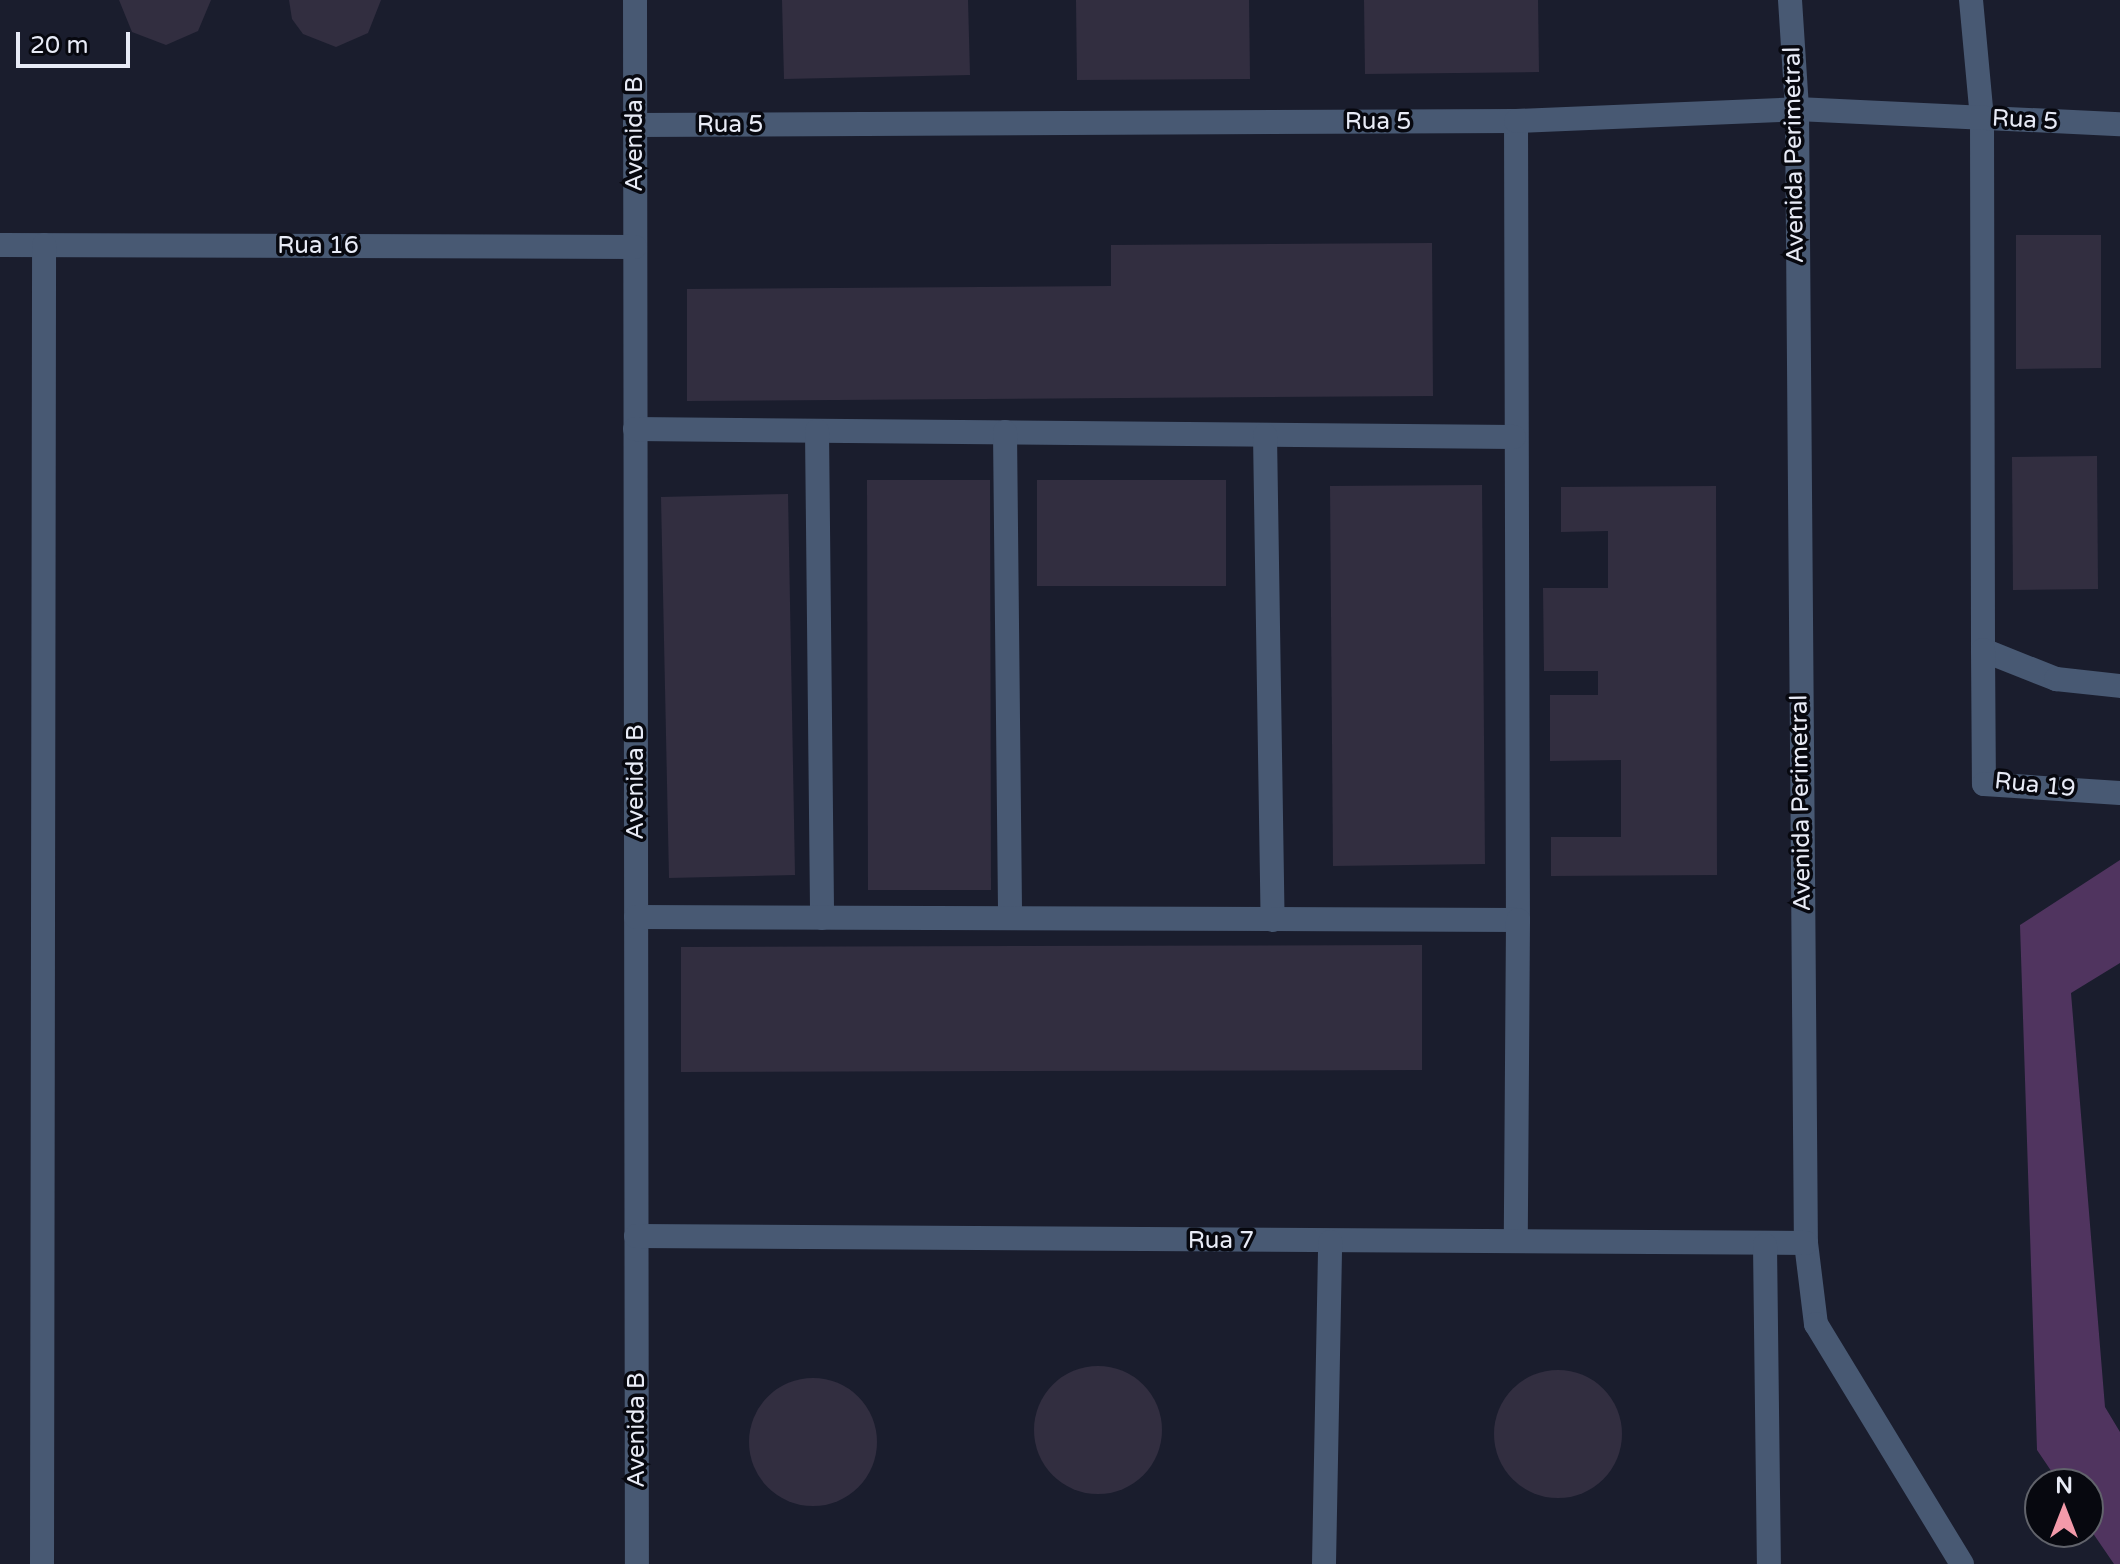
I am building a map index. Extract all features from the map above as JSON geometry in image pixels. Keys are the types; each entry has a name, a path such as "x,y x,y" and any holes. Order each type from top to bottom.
{"lane":[{"name":"Avenida B","path":"635,0 637,1564"},
{"name":"Avenida Perimetral","path":"1790,0 1797,109 1806,1243 1816,1324 1962,1564"},
{"path":"1971,0 1982,118 1983,650 2056,679 2120,686"},
{"name":"Rua 5","path":"635,125 1516,121 1797,109 2120,124"},
{"path":"1516,121 1516,1239"},
{"name":"Rua 16","path":"0,245 635,247"},
{"path":"42,1564 44,245"},
{"path":"635,429 1514,437"},
{"path":"817,431 822,918"},
{"path":"1005,432 1010,918"},
{"path":"1265,435 1273,920"},
{"name":"Rua 19","path":"1983,650 1984,784 2120,793"},
{"path":"636,917 1518,920"},
{"name":"Rua 7","path":"636,1236 1806,1243"},
{"path":"1324,1564 1330,1242"},
{"path":"1765,1245 1769,1564"}],"shaded area":[{"path":"2120,860 2120,963 2071,993 2105,1407 2120,1432 2120,1564 2114,1564 2103,1548 2104,1468 2049,1468 2037,1450 2020,925"}],"building":[{"path":"119,0 211,0 198,31 166,45 132,32"},
{"path":"289,0 381,0 368,33 336,47 303,34 292,19"},
{"path":"782,0 968,0 970,75 784,79"},
{"path":"1076,0 1249,0 1250,79 1077,80"},
{"path":"1364,0 1538,0 1539,72 1365,74"},
{"path":"2016,235 2101,235 2101,368 2016,369"},
{"path":"1432,243 1433,396 687,401 687,289 1111,286 1111,245"},
{"path":"2097,456 2098,589 2013,590 2012,457"},
{"path":"867,480 990,480 991,890 868,890"},
{"path":"1037,480 1226,480 1226,586 1037,586"},
{"path":"1482,485 1485,864 1333,866 1330,486"},
{"path":"1716,486 1717,875 1551,876 1551,837 1621,837 1621,760 1550,761 1550,695 1598,695 1598,671 1544,671 1543,588 1608,588 1608,531 1561,532 1561,487"},
{"path":"788,494 795,875 669,878 661,497"},
{"path":"1422,945 1422,1070 681,1072 681,947"},
{"path":"1098,1366 1122,1371 1143,1385 1157,1406 1162,1430 1157,1454 1143,1475 1122,1489 1098,1494 1074,1489 1053,1475 1039,1454 1034,1430 1039,1406 1053,1385 1074,1371"},
{"path":"1558,1370 1582,1375 1603,1389 1617,1410 1622,1434 1617,1458 1603,1479 1582,1493 1558,1498 1534,1493 1513,1479 1499,1458 1494,1434 1499,1410 1513,1389 1534,1375"},
{"path":"813,1378 837,1383 858,1397 872,1418 877,1442 872,1466 858,1487 837,1501 813,1506 789,1501 768,1487 754,1466 749,1442 754,1418 768,1397 789,1383"}]}
